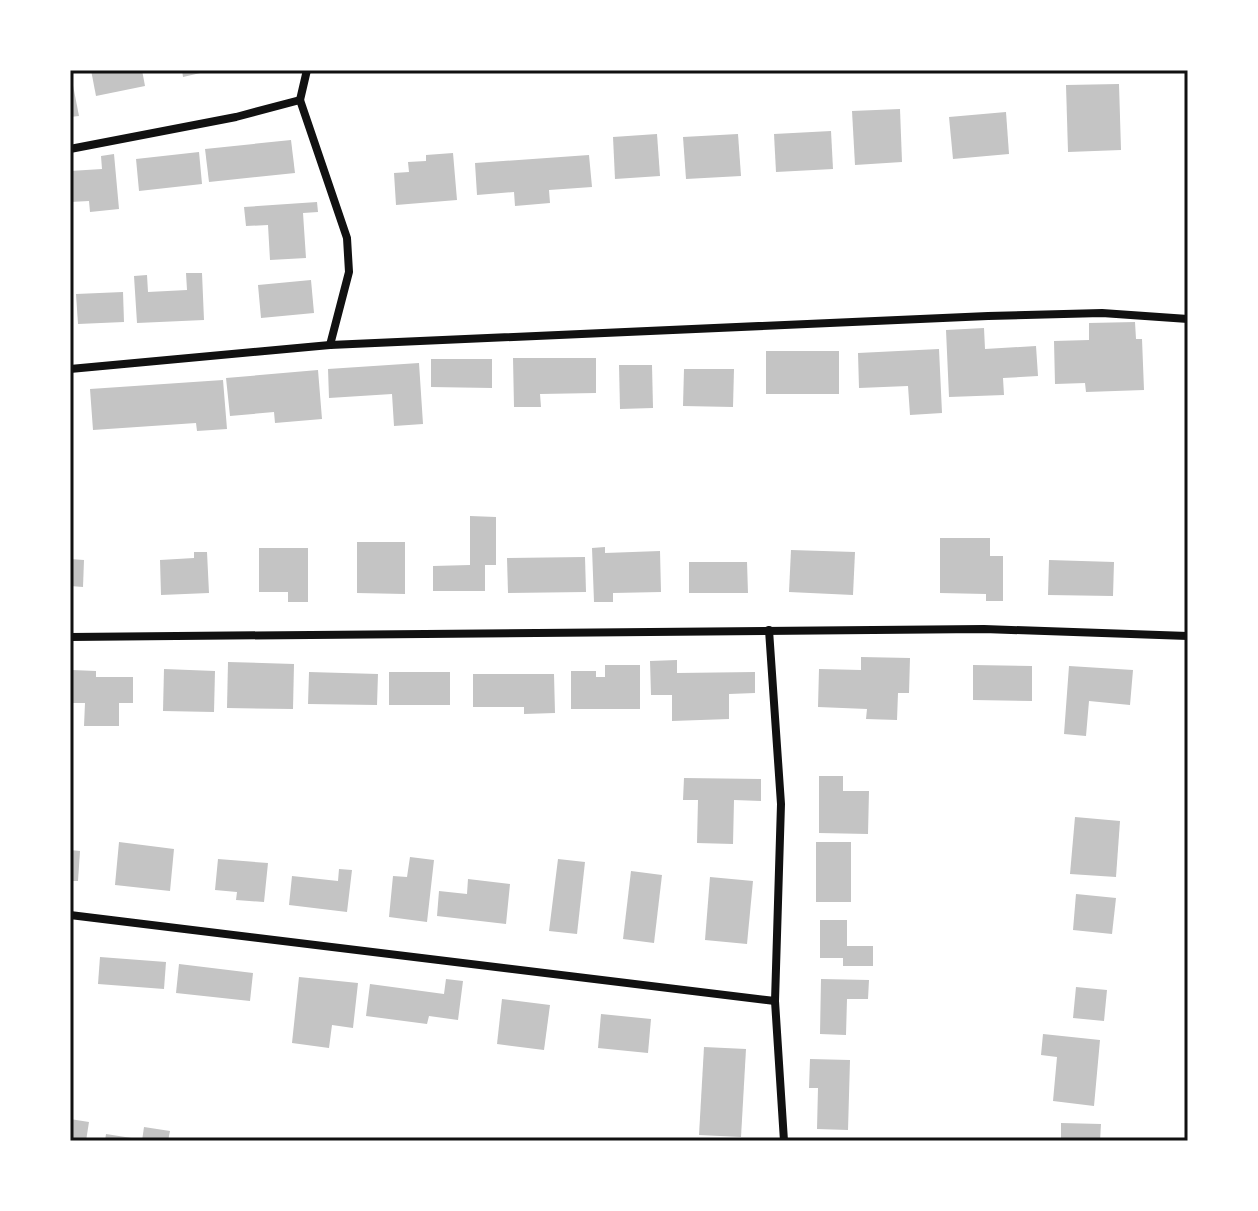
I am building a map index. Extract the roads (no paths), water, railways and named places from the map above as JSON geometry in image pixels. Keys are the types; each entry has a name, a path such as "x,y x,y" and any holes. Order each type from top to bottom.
{"street":[{"path":"307,70 300,100 347,238 349,272 330,345"},
{"path":"70,149 236,117 300,100"},
{"path":"70,369 330,345 988,316 1102,313 1188,319"},
{"path":"70,637 1012,629 1188,636"},
{"path":"769,630 781,804 775,1001 784,1141"},
{"path":"70,915 775,1001"}]}
